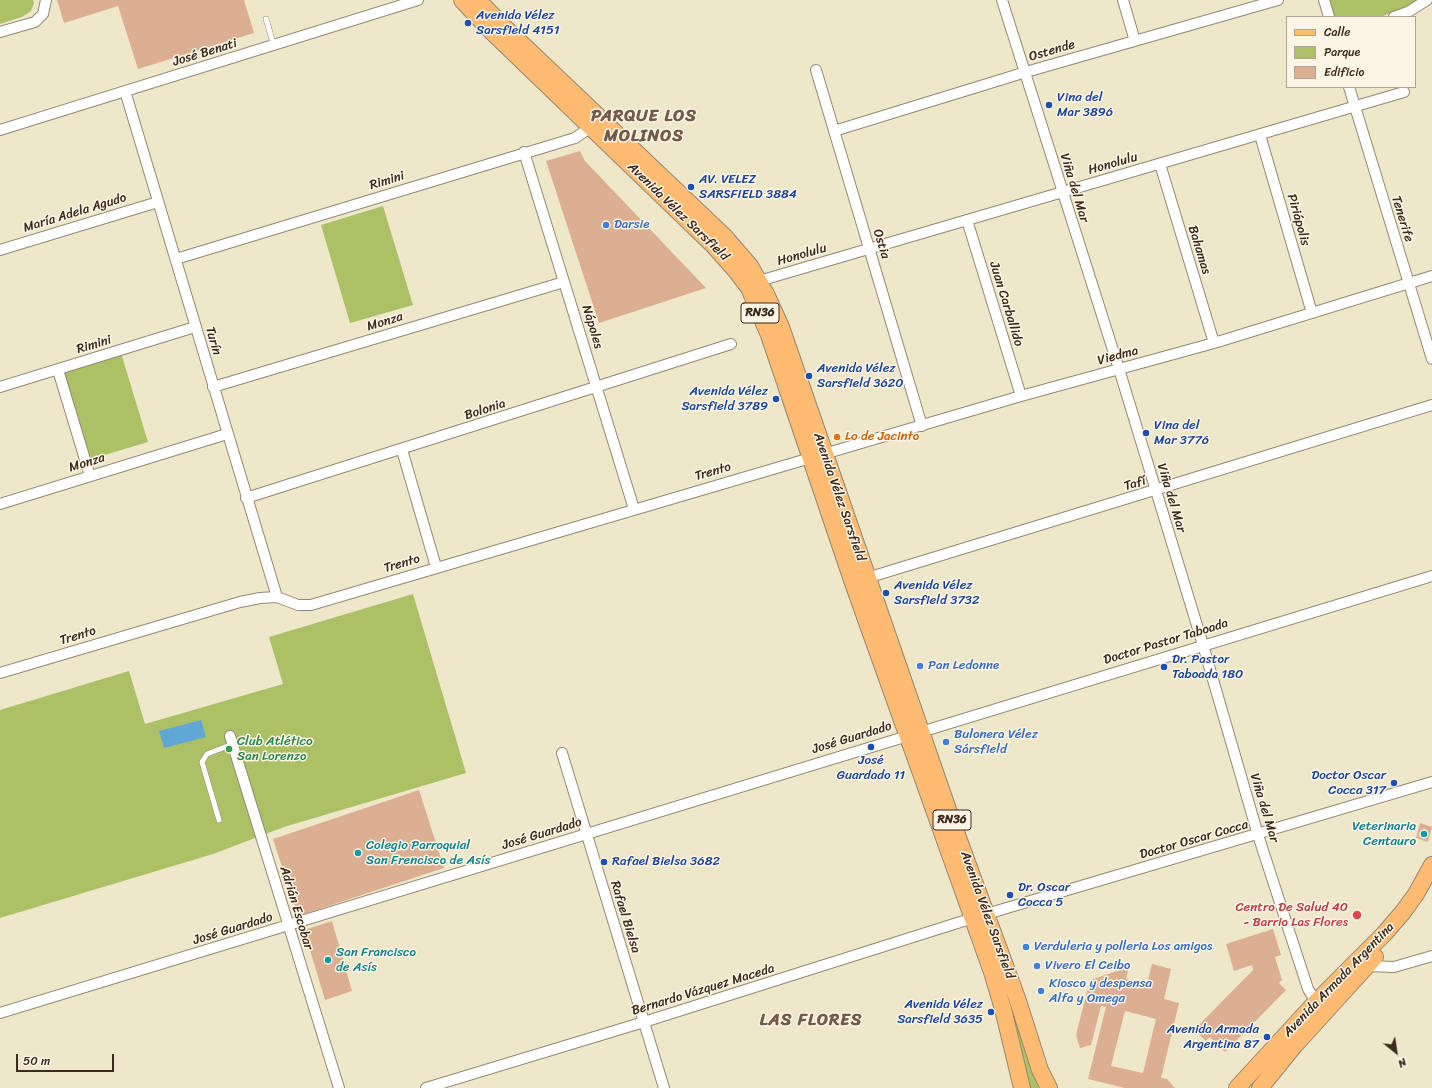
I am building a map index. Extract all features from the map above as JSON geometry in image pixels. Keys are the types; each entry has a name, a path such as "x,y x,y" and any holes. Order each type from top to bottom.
{"main road":[{"name":"Avenida Vélez Sarsfield","path":"462,0 478,18 728,241 750,266 759,281 780,327 817,456 980,916 1017,998 1040,1070 1049,1088"},
{"name":"Avenida Vélez Sarsfield","path":"478,0 713,245 749,288 867,578 914,732"},
{"name":"Avenida Armada Argentina","path":"1260,1088 1403,912 1416,894 1432,865"},
{"name":"Avenida Armada Argentina","path":"1237,1088 1316,1002 1363,963 1411,918 1432,889"},
{"name":"Avenida Vélez Sarsfield","path":"980,916 1003,1009 1020,1087"}],"street":[{"path":"0,32 35,22 43,14 46,0"},
{"name":"José Benati","path":"0,130 418,0"},
{"name":"Viña del Mar","path":"1002,0 1119,369 1203,645 1258,835 1308,988 1316,1002"},
{"path":"1123,0 1135,41"},
{"name":"Ostende","path":"834,132 1026,72 1135,41 1249,4 1278,0"},
{"path":"1324,0 1329,16"},
{"path":"1396,16 1419,6 1427,0"},
{"name":"Ostia","path":"816,70 868,249 922,426"},
{"name":"Tenerife","path":"1349,88 1432,359"},
{"name":"Turín","path":"125,91 277,598"},
{"name":"Honolulu","path":"759,281 1404,92"},
{"name":"Rimini","path":"176,259 524,152 575,138 596,124"},
{"name":"Piriápolis","path":"1260,135 1312,313"},
{"name":"Nápoles","path":"524,152 634,509"},
{"name":"Bahamas","path":"1160,164 1214,343"},
{"name":"María Adela Agudo","path":"0,250 158,202"},
{"name":"Juan Carballido","path":"967,220 1021,396"},
{"name":"Viedma","path":"817,456 1021,396 1214,343 1432,276"},
{"name":"Monza","path":"213,387 564,282"},
{"name":"Rimini","path":"0,387 196,326"},
{"name":"Bolonia","path":"246,498 402,450 731,344"},
{"path":"58,370 90,476"},
{"name":"Tafí","path":"867,578 1432,406"},
{"name":"Monza","path":"0,504 227,434"},
{"path":"402,450 436,567"},
{"name":"Trento","path":"0,673 240,602 260,598 277,598 298,605 311,605 817,456"},
{"name":"Doctor Pastor Taboada","path":"914,732 1432,576"},
{"name":"José Guardado","path":"0,1013 288,926 914,732"},
{"name":"Adrián Escobar","path":"232,740 339,1088"},
{"name":"Rafael Bielsa","path":"562,753 664,1088"},
{"name":"Doctor Oscar Cocca","path":"980,916 1258,835 1432,782"},
{"name":"Bernardo Vázquez Maceda","path":"426,1088 644,1022 980,916"},
{"path":"1363,963 1394,967 1432,956"}],"lane":[{"path":"266,19 274,46"},
{"path":"219,820 202,762 208,754 232,740"}],"green space":[{"path":"0,0 33,0 34,3 31,11 22,17 0,24"},
{"path":"1327,0 1418,0 1406,8 1383,16 1332,16"},
{"path":"383,206 413,305 350,323 321,225"},
{"path":"121,353 148,442 88,460 62,371"},
{"name":"Club Atlético San Lorenzo","path":"413,594 466,773 284,827 213,854 0,918 0,710 129,671 145,724 283,684 269,637"},
{"path":"1016,1019 1032,1072 1039,1088 1030,1088 1014,1020"}],"water":[{"path":"201,720 206,737 164,748 159,731"}],"building":[{"path":"57,0 244,0 254,33 138,69 118,6 64,23"},
{"name":"Darsie","path":"580,151 585,161 706,288 599,323 546,161"},
{"name":"Colegio Parroquial San Frencisco de Asís","path":"419,790 444,868 298,916 273,839"},
{"name":"Veterinaria Centauro","path":"1420,823 1432,827 1428,842 1416,838"},
{"name":"San Francisco de Asís","path":"332,921 352,991 325,1000 304,930"},
{"path":"1273,929 1281,955 1275,957 1282,980 1279,983 1286,990 1225,1052 1210,1037 1206,1041 1194,1030 1253,970 1252,965 1234,971 1226,944"},
{"path":"1152,964 1171,969 1164,999 1179,1003 1161,1078 1167,1079 1175,1088 1125,1088 1088,1079 1106,1007 1101,1006 1091,1045 1080,1048 1076,1035 1090,980 1129,967 1126,979 1147,984","holes":["1125,1011 1156,1019 1143,1073 1111,1066"]}],"place":[{"name":"Avenida Vélez Sarsfield 4151","path":"468,23"},
{"name":"Vina del Mar 3896","path":"1049,105"},
{"name":"AV. VELEZ SARSFIELD 3884","path":"691,187"},
{"name":"Darsie","path":"606,225"},
{"name":"Avenida Vélez Sarsfield 3620","path":"809,376"},
{"name":"Avenida Vélez Sarsfield 3789","path":"776,399"},
{"name":"Vina del Mar 3776","path":"1146,433"},
{"name":"Lo de Jacinto","path":"837,437"},
{"name":"Avenida Vélez Sarsfield 3732","path":"886,593"},
{"name":"Pan Ledonne","path":"920,666"},
{"name":"Dr. Pastor Taboada 180","path":"1164,667"},
{"name":"Bulonera Vélez Sársfield","path":"946,742"},
{"name":"José Guardado 11","path":"871,747"},
{"name":"Club Atlético San Lorenzo","path":"229,749"},
{"name":"Doctor Oscar Cocca 317","path":"1394,783"},
{"name":"Veterinaria Centauro","path":"1424,834"},
{"name":"Colegio Parroquial San Frencisco de Asís","path":"358,853"},
{"name":"Rafael Bielsa 3682","path":"604,862"},
{"name":"Dr. Oscar Cocca 5","path":"1010,895"},
{"name":"Centro De Salud 40 - Barrio Las Flores","path":"1357,915"},
{"name":"Verduleria y polleria Los amigos","path":"1026,947"},
{"name":"San Francisco de Asís","path":"328,960"},
{"name":"Vivero El Ceibo","path":"1037,966"},
{"name":"Kiosco y despensa Alfa y Omega","path":"1041,991"},
{"name":"Avenida Vélez Sarsfield 3635","path":"991,1012"},
{"name":"Avenida Armada Argentina 87","path":"1267,1037"}],"district":[{"name":"PARQUE LOS MOLINOS","path":"644,127"},
{"name":"LAS FLORES","path":"811,1021"}]}
